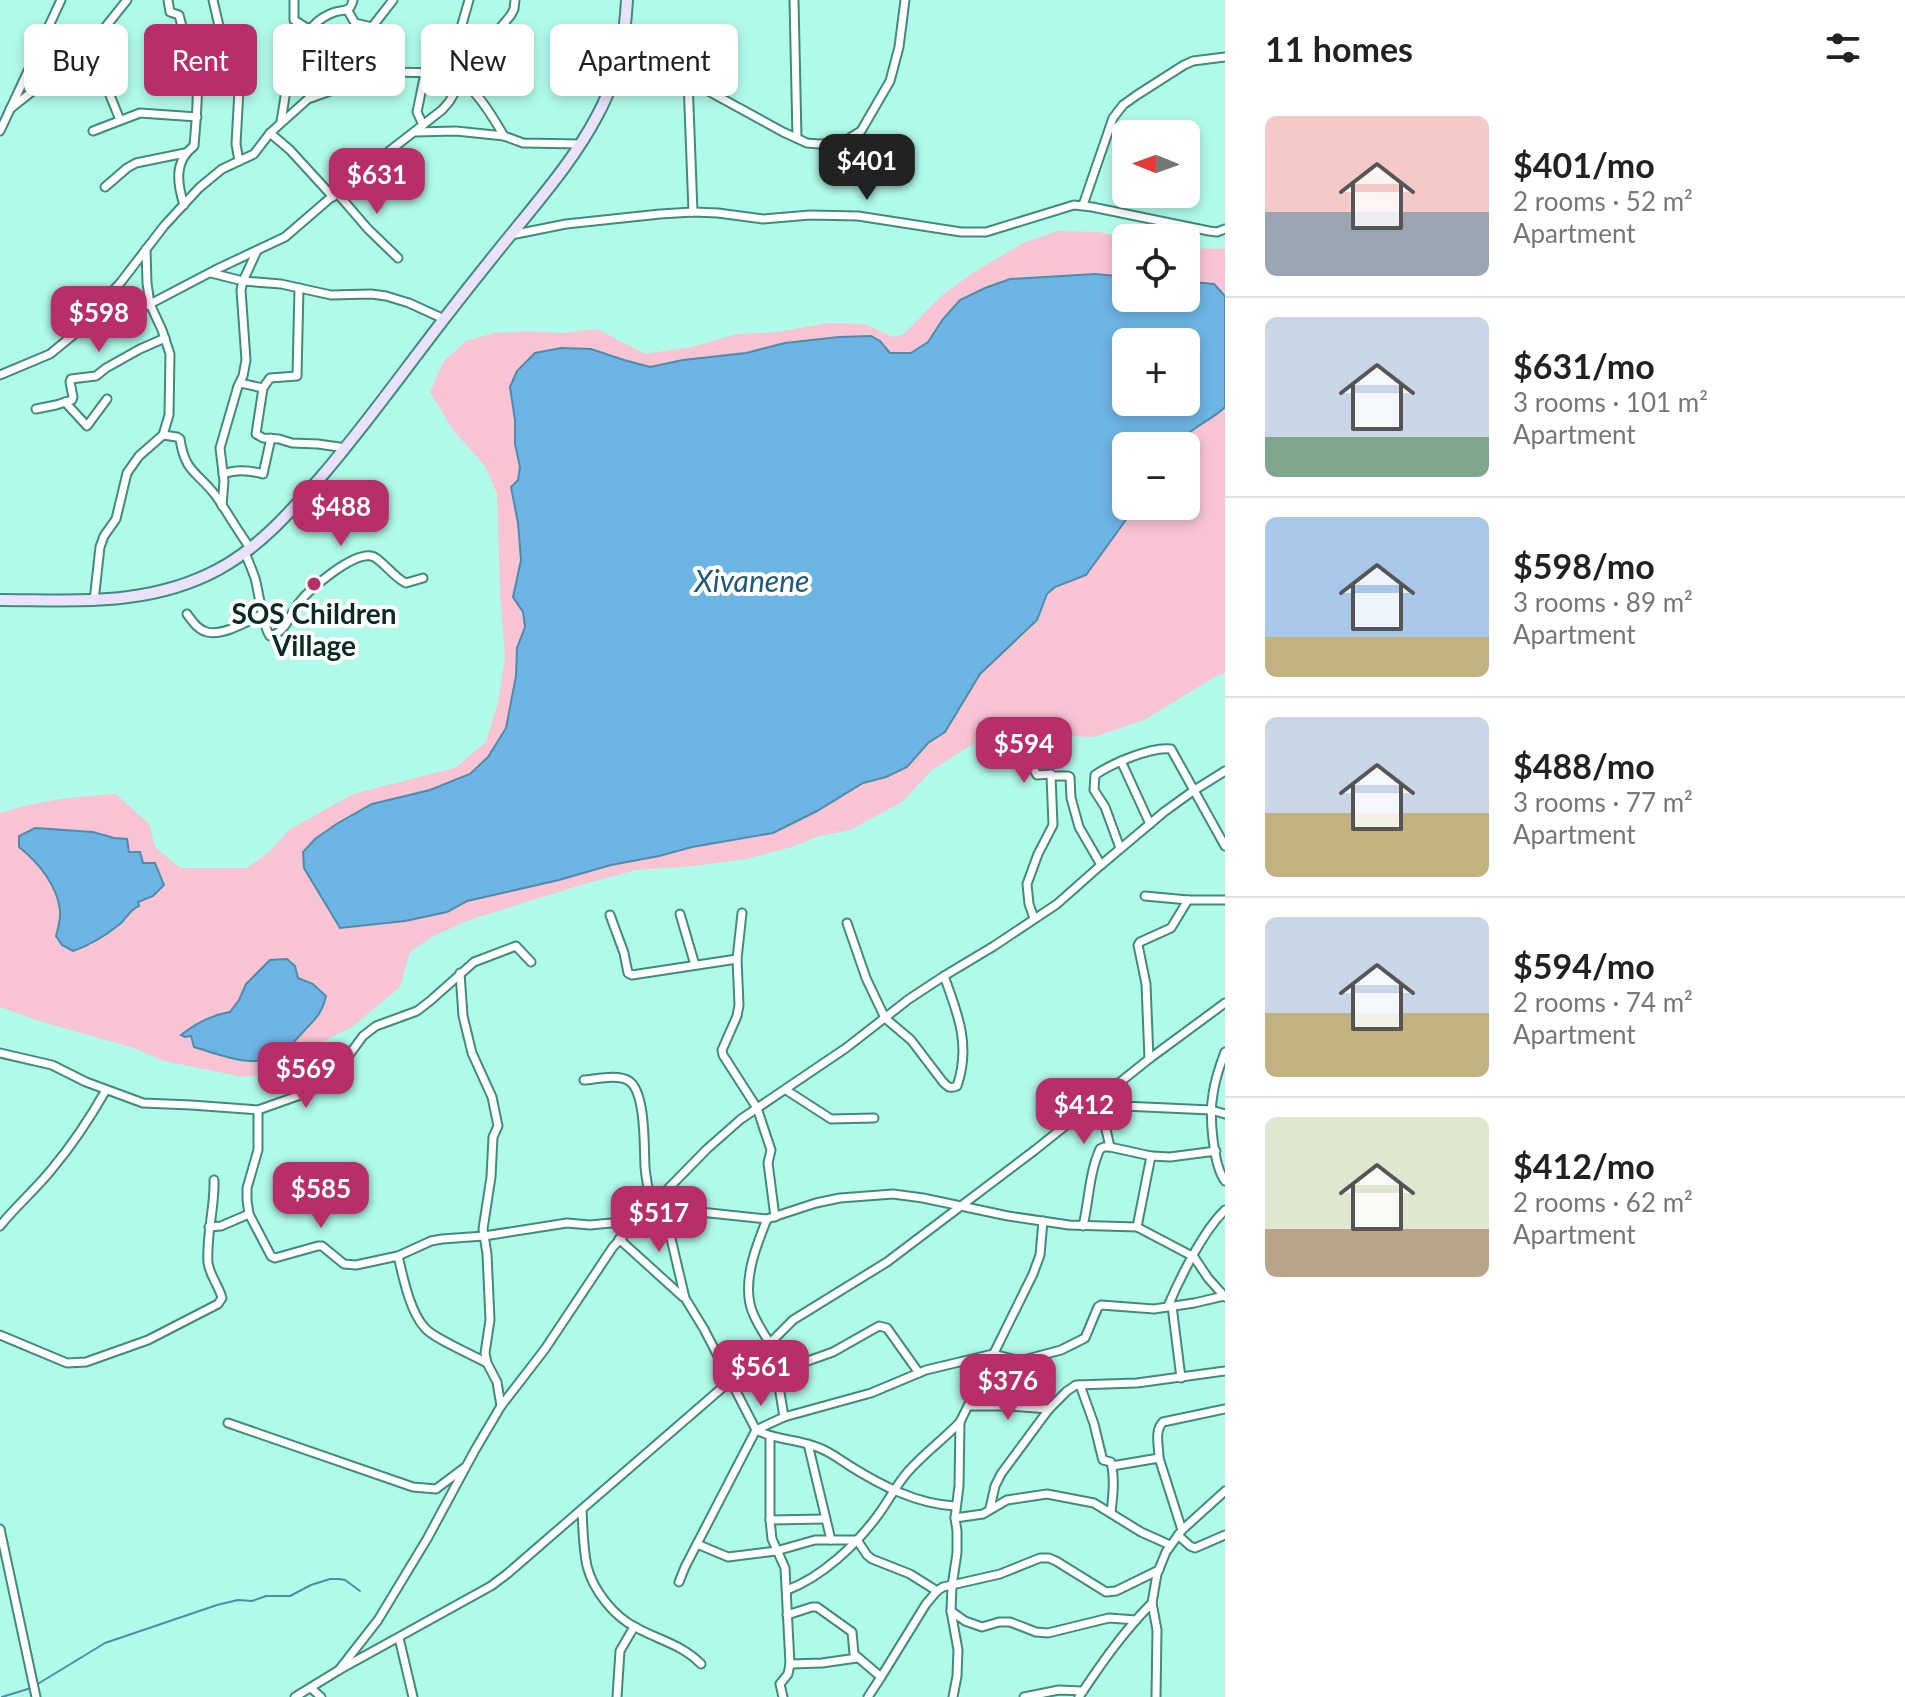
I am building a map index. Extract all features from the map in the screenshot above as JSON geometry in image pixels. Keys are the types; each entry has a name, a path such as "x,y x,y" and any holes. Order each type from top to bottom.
{"main road":[{"path":"625,24 627,0"},
{"path":"0,600 94,601 149,595 217,570 248,551 284,519 346,448 566,166 599,113 606,96"}],"street":[{"path":"0,131 61,0"},
{"path":"108,24 127,0"},
{"path":"168,0 170,12 179,15 181,24"},
{"path":"213,0 218,24"},
{"path":"294,0 294,20 300,24"},
{"path":"314,24 333,13 348,11 353,0"},
{"path":"374,24 393,0"},
{"path":"462,24 469,0"},
{"path":"503,24 511,15 515,0"},
{"path":"794,0 797,138"},
{"path":"718,96 807,143 834,143 848,139 861,131 890,81 899,47 905,0"},
{"path":"348,11 355,23 359,24"},
{"path":"1083,205 1107,131 1123,105 1184,65 1225,57"},
{"path":"421,92 417,112 423,125"},
{"path":"10,109 27,96"},
{"path":"110,96 120,120"},
{"path":"105,187 136,163 185,153 194,146 197,96"},
{"path":"239,96 236,144 239,161"},
{"path":"281,122 285,96"},
{"path":"0,375 50,354 72,336 184,205 213,176 257,152 281,122 308,99 317,96"},
{"path":"83,324 150,304 285,237 415,132 453,96"},
{"path":"476,96 504,136"},
{"path":"689,96 693,212"},
{"path":"93,131 140,113 197,117"},
{"path":"415,132 456,131 504,136 523,143 581,144"},
{"path":"270,133 398,258"},
{"path":"184,205 178,180 185,153"},
{"path":"511,235 577,222 693,212 763,219 847,215 961,232 986,232 1074,205 1209,231 1225,229"},
{"path":"94,601 100,547 116,519 127,473 139,456 163,435 169,415 170,354 150,304 146,249"},
{"path":"222,506 225,490 220,443 246,360 241,305 243,281 257,252"},
{"path":"211,273 340,296 386,296 444,319"},
{"path":"299,288 297,376 270,378 263,388 256,434 292,443 346,448"},
{"path":"36,409 72,400 71,379 96,376 140,349 165,338"},
{"path":"240,383 263,388"},
{"path":"65,402 87,426 107,399"},
{"path":"163,435 180,439 183,458 192,472 210,488 248,551 266,632 270,636 281,632 296,606 314,588 353,559 375,557 406,583 423,578"},
{"path":"223,474 245,470 263,474 271,438"},
{"path":"187,614 197,626 208,632 222,631 263,614"},
{"path":"1120,848 1105,807 1094,790 1095,775 1121,761 1163,748 1171,749 1225,846"},
{"path":"1028,759 1037,775 1048,773 1051,776 1070,777 1071,798 1079,827 1101,865"},
{"path":"1121,761 1150,824"},
{"path":"339,1670 382,1614 501,1406 545,1349 619,1239 707,1149 741,1119 944,976 1057,904 1150,824 1225,771"},
{"path":"1034,918 1027,884 1053,825 1051,776"},
{"path":"1145,896 1225,900"},
{"path":"1149,1059 1146,984 1138,945 1171,928 1188,900"},
{"path":"742,913 737,959 739,1005 722,1050 757,1108 771,1150 768,1163 771,1218 750,1271 748,1287 755,1320 770,1344"},
{"path":"680,914 695,965"},
{"path":"610,915 628,973 632,975 737,959"},
{"path":"847,923 866,978 885,1018 911,1040 949,1087 957,1086 964,1045 944,976"},
{"path":"0,1053 52,1065 143,1103 258,1110 311,1089 338,1070 363,1036 376,1026 417,1011 474,962 517,946 531,962"},
{"path":"460,973 463,1016 472,1053 492,1097 498,1126 492,1144 491,1177 483,1229 490,1320 485,1353 497,1382 501,1406"},
{"path":"295,1697 499,1580 730,1381 793,1320 887,1262 1100,1103 1149,1059 1225,1003"},
{"path":"1225,1052 1212,1095 1211,1110 1216,1151 1225,1181"},
{"path":"584,1080 625,1079 634,1086 645,1126 645,1166 654,1203 663,1212 685,1298"},
{"path":"0,1226 50,1173 81,1134 106,1090"},
{"path":"786,1090 831,1119 874,1118"},
{"path":"1100,1103 1211,1110 1225,1114"},
{"path":"1100,1103 1110,1147"},
{"path":"258,1110 259,1145 247,1188 249,1214 273,1257 322,1246 344,1264 356,1265 398,1256 442,1239 567,1223 611,1223 663,1212 771,1218 840,1198 893,1194 1043,1221 1083,1226 1137,1227 1194,1257 1224,1297 1142,1309 1101,1305 1085,1338 1061,1350 1020,1361 993,1354 919,1373 871,1393 784,1417 756,1430 679,1582"},
{"path":"1083,1226 1092,1172 1100,1149 1110,1147 1170,1157 1216,1151"},
{"path":"1137,1227 1151,1156"},
{"path":"0,1335 67,1363 86,1362 148,1340 218,1304 222,1298 209,1266 214,1180"},
{"path":"1181,1378 1170,1306 1178,1284 1211,1226 1225,1210"},
{"path":"209,1227 228,1224 249,1214"},
{"path":"787,1590 801,1585 857,1540 915,1465 960,1422 1033,1274 1040,1255 1043,1221"},
{"path":"619,1239 685,1298 756,1430 770,1437 808,1444 830,1453 894,1490 925,1502 955,1506"},
{"path":"398,1256 407,1288 426,1330 487,1363"},
{"path":"776,1368 833,1352 879,1326 887,1328 919,1373"},
{"path":"762,1350 776,1368 784,1417"},
{"path":"990,1508 1001,1474 1049,1409 1067,1391 1080,1385 1137,1383 1225,1371"},
{"path":"1080,1385 1103,1460 1111,1462 1112,1466 1114,1488 1111,1513"},
{"path":"969,1406 1049,1409"},
{"path":"1225,1409 1163,1422 1157,1431 1159,1458 1180,1532 1195,1548 1225,1535"},
{"path":"953,1697 958,1650 951,1611 957,1553 955,1506 959,1486 960,1422"},
{"path":"228,1423 413,1487 436,1489 466,1467"},
{"path":"770,1437 772,1539 785,1568 787,1590 790,1664 788,1674 780,1684 783,1697"},
{"path":"808,1444 831,1540"},
{"path":"1112,1466 1159,1458"},
{"path":"1156,1697 1157,1630 1152,1603 1159,1570 1170,1545 1180,1532 1225,1491"},
{"path":"955,1518 983,1514 1007,1500 1047,1494 1094,1503 1141,1532 1170,1545"},
{"path":"582,1510 588,1569 603,1600 634,1627 680,1647 701,1664"},
{"path":"770,1520 825,1519"},
{"path":"0,1529 35,1694"},
{"path":"697,1544 728,1557 776,1551 807,1541 857,1540"},
{"path":"857,1540 872,1559 910,1574 937,1591"},
{"path":"868,1697 926,1604 943,1587 1000,1574 1040,1558 1056,1561 1106,1592 1116,1591 1159,1570"},
{"path":"1024,1697 1059,1690 1081,1694 1103,1660 1152,1603"},
{"path":"787,1615 817,1607 853,1633 854,1654 881,1677"},
{"path":"951,1611 965,1621 982,1627 1010,1622 1048,1633 1109,1618 1136,1620"},
{"path":"617,1697 620,1651 634,1627"},
{"path":"399,1638 413,1697"},
{"path":"790,1664 857,1658"},
{"path":"311,1688 321,1697"}],"shaded area":[{"path":"1057,231 1112,235 1112,276 1036,277 960,300 928,342 911,353 890,353 871,336 839,337 785,343 746,353 650,367 624,360 510,387 520,467 518,480 511,487 521,560 513,597 523,612 525,627 517,648 516,676 506,729 488,757 471,774 430,790 372,804 338,823 303,851 317,891 340,928 405,921 447,912 467,901 611,865 773,833 863,783 907,767 928,743 945,732 980,674 1037,620 1047,594 1055,587 1086,575 1126,520 1200,520 1200,432 1191,432 1225,407 1225,674 1218,675 1144,720 1094,737 1009,734 981,739 932,770 902,802 850,830 746,859 636,870 472,919 433,936 410,952 400,987 352,1027 329,1038 306,1063 273,1073 243,1077 164,1061 131,1047 0,1007 0,813 57,800 116,794 149,824 155,847 180,868 247,868 269,852 289,830 353,794 455,768 486,742 498,703 505,658 497,493 485,466 453,430 430,392 444,361 466,341 494,333 563,333 597,329 645,354 692,347 737,334 778,332 828,323 864,324 893,337 904,334 940,297 1023,243","holes":["35,828 93,832 127,839 129,852 163,879 164,885 153,896 137,902 123,923 91,945 57,936 60,914 55,893 40,867 19,847","295,966 298,978 313,984 323,1011 284,1052 240,1062 227,1055 194,1047 191,1036 182,1034 204,1020 230,1012 246,984"]},
{"path":"1200,248 1225,249 1225,296 1214,284 1200,283"}],"water":[{"name":"Xivanene","path":"1112,276 1112,312 1200,312 1200,283 1214,284 1225,296 1225,407 1191,432 1112,432 1112,520 1126,520 1086,575 1055,587 1047,594 1037,620 980,674 945,732 928,743 907,767 863,783 773,833 611,865 467,901 447,912 405,921 340,928 304,868 303,852 338,823 372,804 430,790 470,774 488,757 506,728 516,676 517,648 525,627 523,612 513,597 521,560 511,487 518,480 520,467 510,387 517,371 535,353 561,348 591,349 650,367 746,353 785,343 871,336 890,353 911,353 928,342 960,300 1010,279"},
{"path":"35,828 93,832 127,839 129,852 140,852 143,863 155,863 164,885 153,896 138,902 139,906 109,932 73,951 62,945 56,936 60,911 51,884 40,867 19,847 19,836"},
{"path":"287,959 295,966 298,978 313,984 326,996 318,1016 285,1051 263,1060 240,1060 194,1047 191,1036 181,1035 204,1020 230,1012 246,984 270,960"}],"waterway":[{"path":"36,1685 105,1643 217,1605 266,1596 290,1596 330,1579 345,1580 360,1591"},
{"path":"2,1697 31,1688"}],"place":[{"name":"SOS Children Village","path":"314,584"}]}
